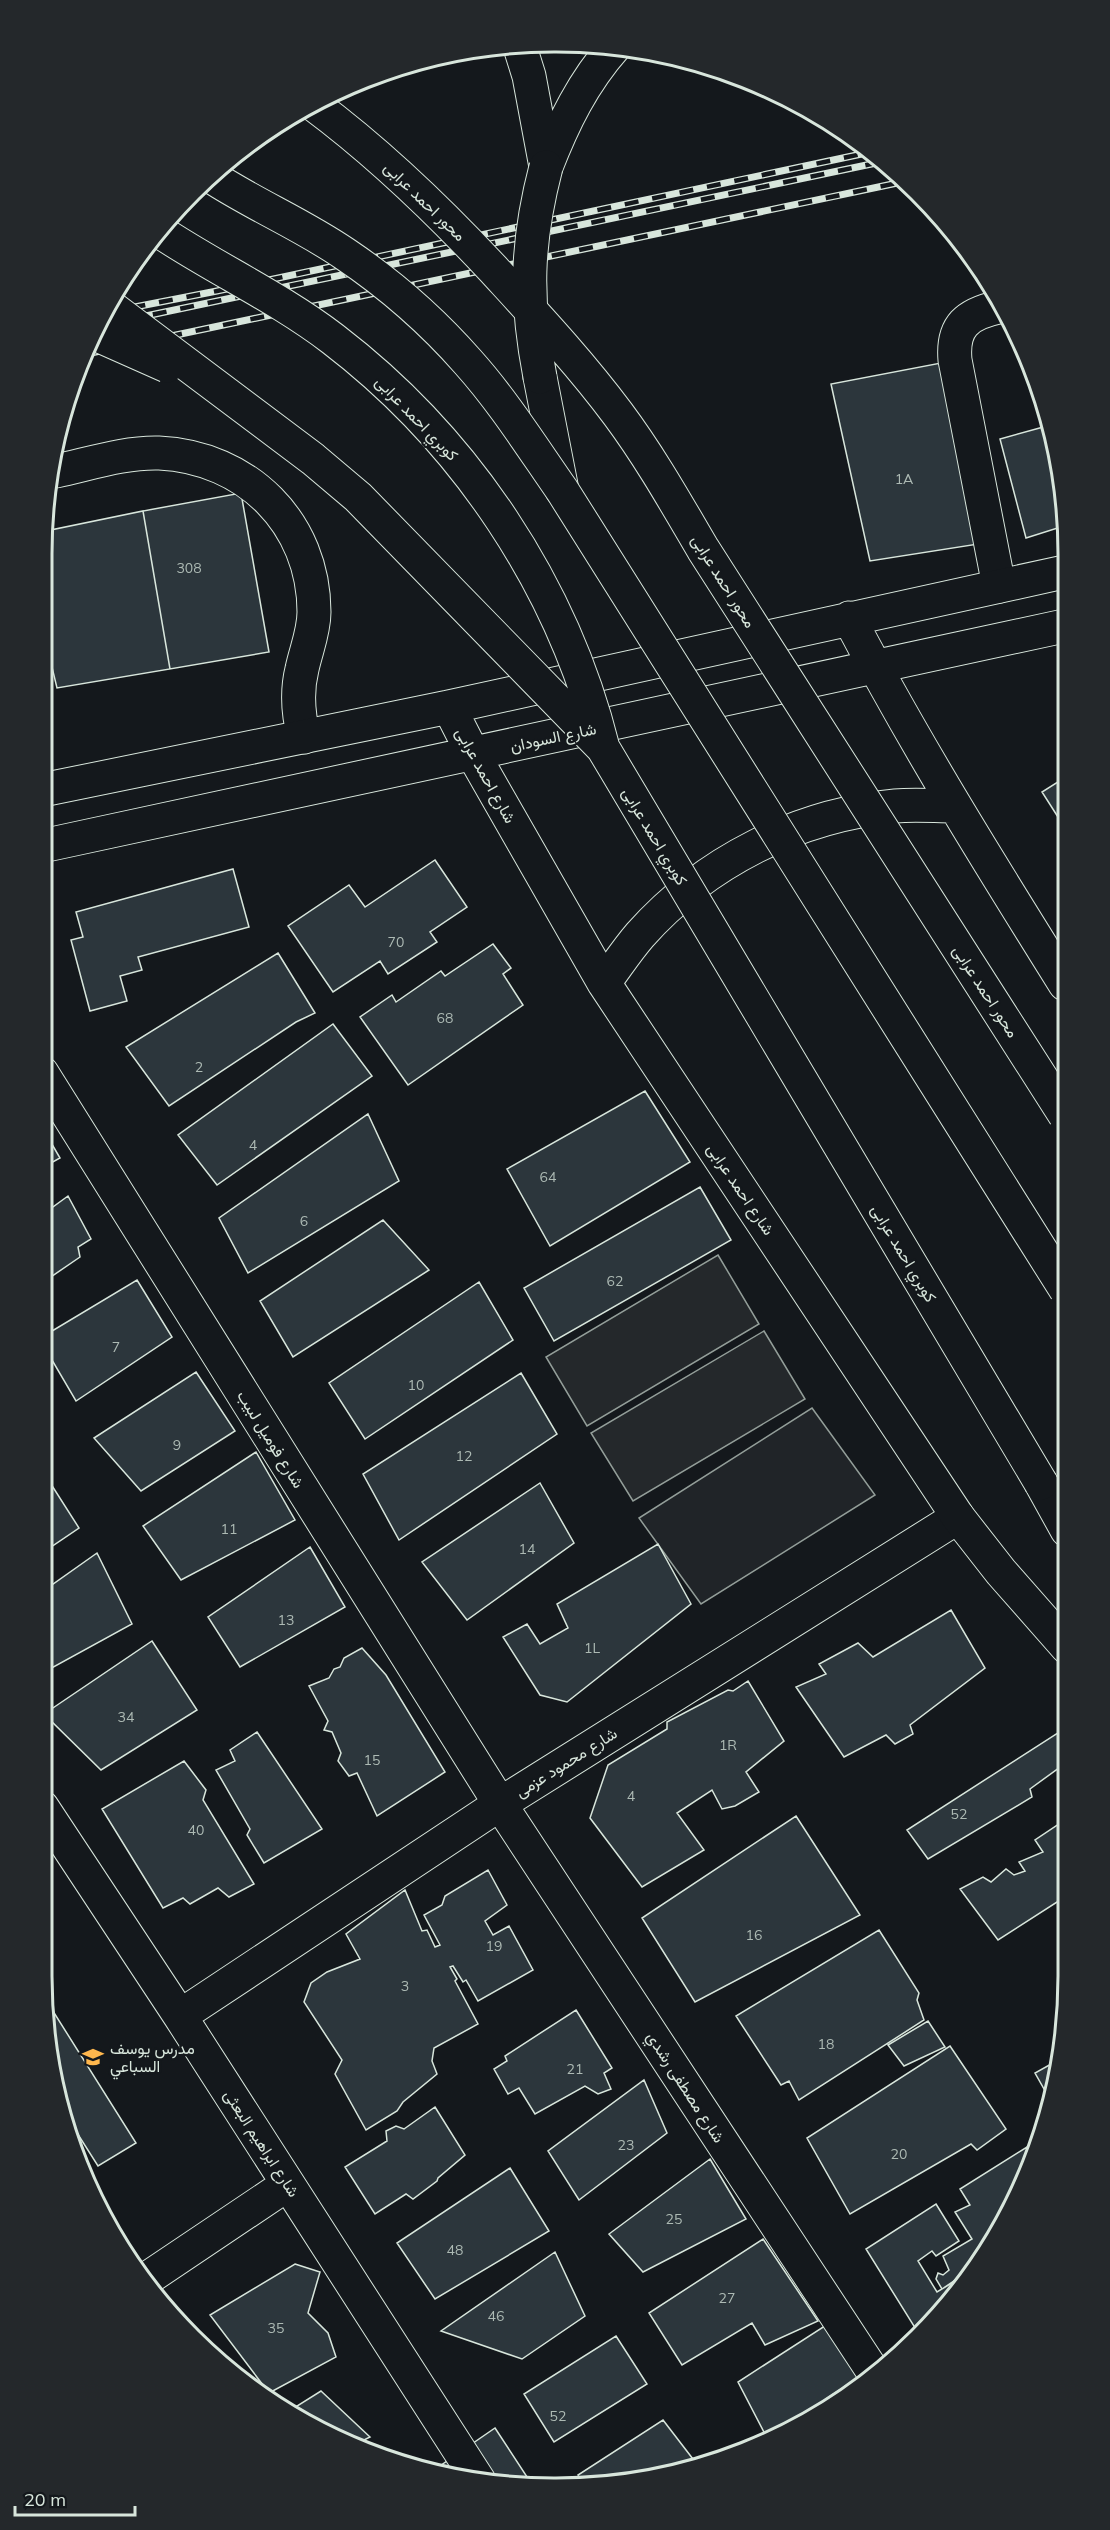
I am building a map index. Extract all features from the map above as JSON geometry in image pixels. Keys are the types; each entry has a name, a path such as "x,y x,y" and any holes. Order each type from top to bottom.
{"main road":[{"path":"522,54 529,76 546,167"},
{"path":"562,490 532,334 528,292 530,250 535,208 546,167 561,128 582,90 608,56"},
{"name":"محور احمد عرابى","path":"321,111 395,172 458,231 570,353 619,415 663,480 703,549 1058,1104"},
{"path":"220,181 343,252 389,285 431,322 469,363 503,406 562,490 1058,1277"},
{"name":"كوبري احمد عرابى","path":"167,236 285,305 333,338 420,416 493,506 524,555 551,606 583,676 603,748 1058,1514"},
{"path":"992,308 980,311 968,319 958,330 954,345 999,585"},
{"path":"116,311 313,459 358,497 603,748"},
{"path":"102,337 218,389"},
{"path":"60,470 129,456 157,453 184,455 211,462 236,474 259,490 279,510 294,533 306,559 312,585 314,614 312,632 302,668 297,702 304,737"},
{"path":"52,788 449,707 1058,573"},
{"path":"849,618 955,806 1058,973"},
{"name":"شارع السودان","path":"52,844 1058,627"},
{"name":"شارع احمد عرابى","path":"449,707 473,754 604,983 958,1517 1001,1572 1058,1637"},
{"path":"604,983 639,936 681,895 729,861 782,834 838,816 896,806 955,806"},
{"name":"شارع فوميل لبيب","path":"52,1089 500,1804"},
{"name":"شارع محمود عزمى","path":"180,2016 500,1804 958,1517"},
{"name":"شارع مصطفى رشدي","path":"500,1804 870,2367"},
{"name":"شارع ابراهيم البعثى","path":"52,1822 180,2016 472,2470"},
{"path":"152,2275 288,2184"}],"shaded area":[{"path":"718,1255 759,1324 587,1426 546,1357"},
{"path":"764,1331 805,1399 633,1501 591,1433"},
{"path":"812,1408 875,1495 701,1604 639,1518"}],"building":[{"path":"946,362 985,543 870,561 831,384"},
{"path":"1041,428 1053,489 1056,528 1026,538 1000,439"},
{"path":"241,493 269,652 170,669 143,511"},
{"path":"143,511 170,669 57,688 52,667 54,529"},
{"path":"1058,782 1058,817 1042,792"},
{"path":"435,860 467,907 430,932 437,942 388,974 380,961 333,992 288,926 349,885 365,907"},
{"path":"233,869 249,927 138,957 142,970 120,976 127,1001 90,1011 71,940 83,937 76,912"},
{"path":"493,944 511,968 503,974 523,1005 408,1085 360,1017 392,995 396,1002 441,971 445,976"},
{"path":"278,953 315,1013 296,1022 169,1106 126,1047"},
{"path":"333,1024 372,1076 217,1185 178,1135"},
{"path":"645,1091 690,1162 550,1246 507,1169"},
{"path":"368,1114 399,1181 248,1273 219,1218"},
{"path":"52,1144 60,1158 52,1162"},
{"path":"700,1187 731,1240 554,1341 524,1288"},
{"path":"68,1196 91,1239 78,1247 80,1257 52,1276 52,1208"},
{"path":"383,1220 429,1270 293,1357 260,1301"},
{"path":"137,1280 172,1337 76,1401 52,1360 52,1331"},
{"path":"479,1282 513,1340 365,1439 329,1383"},
{"path":"196,1372 235,1431 141,1491 94,1438"},
{"path":"521,1373 557,1434 399,1540 363,1474"},
{"path":"256,1452 295,1520 181,1580 143,1526"},
{"path":"540,1483 574,1543 467,1620 422,1562"},
{"path":"52,1486 79,1528 52,1546"},
{"path":"658,1544 691,1604 567,1702 540,1695 503,1637 527,1624 540,1644 568,1628 557,1604"},
{"path":"310,1547 345,1607 240,1667 208,1617"},
{"path":"97,1553 132,1624 52,1668 52,1585"},
{"path":"951,1610 985,1668 910,1725 913,1734 895,1744 886,1735 844,1757 796,1687 826,1674 819,1664 858,1643 873,1657"},
{"path":"152,1641 197,1710 101,1770 52,1722 52,1709"},
{"path":"362,1648 386,1675 445,1772 377,1816 357,1773 349,1776 338,1761 341,1753 332,1732 324,1730 328,1721 309,1686 329,1678 334,1669 340,1667 344,1658"},
{"path":"748,1681 784,1741 746,1772 759,1792 735,1806 722,1809 712,1790 677,1813 704,1850 642,1887 590,1818 608,1765 667,1729 667,1722 728,1690 733,1691"},
{"path":"257,1732 322,1829 264,1863 247,1835 250,1829 216,1770 235,1761 230,1750"},
{"path":"1058,1733 1058,1769 1030,1789 1032,1797 928,1859 907,1830"},
{"path":"184,1761 206,1790 203,1800 254,1884 229,1897 218,1888 190,1904 183,1898 163,1908 102,1809"},
{"path":"796,1816 860,1915 695,2002 642,1918"},
{"path":"1058,1825 1058,1901 998,1940 960,1889 983,1877 991,1882 1006,1869 1014,1875 1025,1871 1019,1862 1043,1852 1035,1840"},
{"path":"488,1870 507,1905 485,1921 493,1935 509,1926 533,1970 478,2001 466,1980 463,1982 453,1966 450,1967 478,2024 434,2048 432,2061 437,2074 403,2102 397,2111 366,2130 335,2074 342,2060 304,2002 311,1983 327,1972 360,1959 346,1934 405,1890 422,1931 427,1930 435,1947 440,1945 424,1915 442,1905 445,1896"},
{"path":"879,1930 919,1993 917,2000 924,2020 799,2100 789,2081 781,2085 736,2016"},
{"path":"576,2010 612,2068 604,2073 611,2089 598,2094 585,2086 535,2114 519,2088 508,2094 494,2069 507,2061 505,2056"},
{"path":"55,2014 136,2143 98,2166 79,2135 62,2073"},
{"path":"928,2021 945,2047 904,2066 888,2045"},
{"path":"950,2046 1006,2129 977,2150 971,2144 850,2214 807,2138"},
{"path":"1049,2065 1044,2089 1035,2073"},
{"path":"644,2080 667,2133 579,2200 548,2151"},
{"path":"435,2107 465,2155 413,2199 406,2194 375,2214 345,2167 387,2141 386,2131 396,2126 404,2129"},
{"path":"1027,2147 1006,2197 990,2226 954,2281 942,2289 936,2279 938,2273 943,2275 949,2270 943,2256 972,2239 955,2212 970,2205 960,2189"},
{"path":"710,2159 746,2219 643,2272 609,2234"},
{"path":"510,2168 549,2231 435,2299 397,2243"},
{"path":"936,2204 959,2241 936,2256 932,2251 918,2261 937,2292 953,2282 914,2326 866,2249"},
{"path":"763,2239 818,2321 765,2345 752,2323 682,2365 649,2313"},
{"path":"555,2252 585,2316 522,2359 441,2331"},
{"path":"295,2264 320,2272 308,2313 328,2333 336,2357 273,2391 261,2382 210,2315"},
{"path":"834,2320 865,2371 806,2410 764,2432 738,2382"},
{"path":"616,2336 647,2384 554,2442 524,2394"},
{"path":"321,2391 370,2437 363,2439 333,2426 297,2406"},
{"path":"663,2420 692,2458 621,2473 578,2475"},
{"path":"495,2428 527,2476 489,2473 442,2464"}],"railway":[{"path":"116,311 859,155"},
{"path":"109,324 871,164"},
{"path":"96,352 893,184"}],"place":[{"name":"مدرس يوسف السباعي","path":"93,2057"}]}
